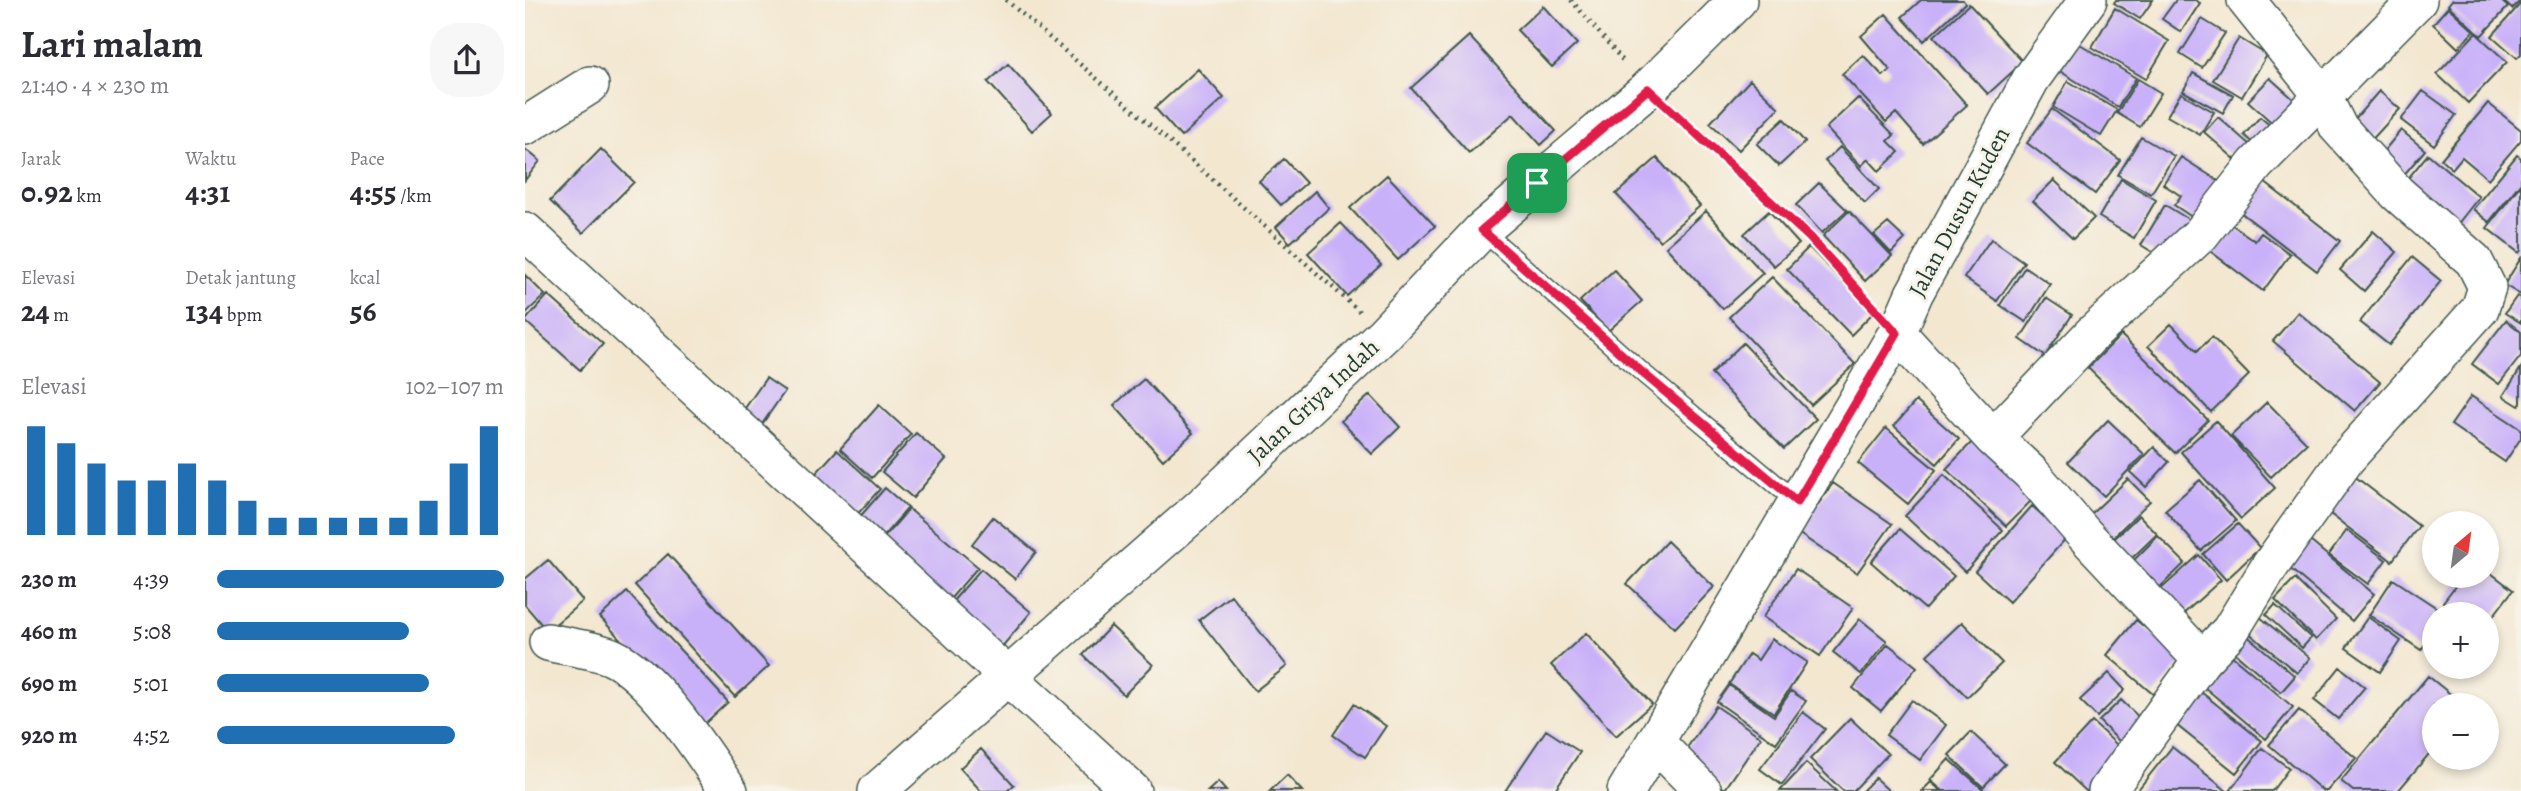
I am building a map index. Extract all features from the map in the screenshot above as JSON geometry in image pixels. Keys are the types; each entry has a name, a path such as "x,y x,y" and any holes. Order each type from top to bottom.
{"street":[{"name":"Jalan Griya Indah","path":"877,791 1201,507 1384,334 1482,230 1648,89 1738,0"},
{"name":"Jalan Dusun Kuden","path":"1626,791 1897,333 1914,294 2031,79 2088,0"},
{"path":"2107,791 2202,660 2230,631 2270,566 2346,459 2480,309 2487,287 2474,261 2397,192 2338,127 2322,95 2246,0"},
{"path":"1993,438 2091,335 2201,234 2256,164 2418,0"},
{"path":"525,126 590,85"},
{"path":"525,232 1132,791"},
{"path":"1897,333 1993,438 2031,473 2202,660"},
{"path":"548,642 611,657 641,676 694,739 729,791"},
{"path":"1655,742 1703,791"}],"lane":[{"path":"1482,230 1644,374 1797,502"}],"path":[{"path":"1006,0 1203,171 1384,334"},
{"path":"1571,0 1648,89 1809,237 1897,333"}],"building":[{"path":"1921,0 1963,0 1965,3 1924,41 1902,17"},
{"path":"2116,0 2153,0 2140,19 2114,3"},
{"path":"2176,0 2195,0 2200,3 2181,32 2162,19"},
{"path":"2452,0 2500,0 2508,7 2481,36 2448,5"},
{"path":"2502,0 2521,0 2512,9"},
{"path":"2521,3 2521,54 2517,58 2492,36"},
{"path":"1969,4 2023,62 1988,94 1934,36"},
{"path":"1543,6 1577,44 1552,67 1517,30"},
{"path":"2448,7 2474,31 2458,48 2433,24"},
{"path":"2115,8 2169,41 2146,79 2092,47"},
{"path":"1886,14 1967,105 1923,144 1896,113 1886,122 1842,74 1863,55 1883,76 1890,70 1861,36"},
{"path":"2202,19 2225,33 2202,68 2180,54"},
{"path":"2476,33 2507,62 2468,103 2437,74"},
{"path":"1469,36 1556,131 1541,145 1513,114 1469,153 1411,88"},
{"path":"2239,38 2267,55 2242,97 2213,80"},
{"path":"2075,41 2136,78 2118,107 2058,70"},
{"path":"1008,64 1052,113 1032,131 988,82"},
{"path":"1198,69 1224,98 1181,137 1155,108"},
{"path":"2193,73 2233,95 2223,113 2183,91"},
{"path":"2270,78 2300,105 2279,129 2248,101"},
{"path":"2138,79 2161,93 2140,127 2117,113"},
{"path":"1750,80 1779,108 1739,150 1710,123"},
{"path":"2068,81 2117,110 2101,136 2053,107"},
{"path":"2379,91 2400,109 2367,145 2347,128"},
{"path":"2423,91 2456,115 2434,145 2401,120"},
{"path":"2181,93 2214,112 2200,135 2167,116"},
{"path":"1858,98 1894,135 1888,141 1899,152 1879,171 1868,159 1861,166 1826,128"},
{"path":"2488,103 2521,130 2521,140 2488,179 2462,157 2452,169 2441,159"},
{"path":"2052,109 2120,160 2095,194 2027,143"},
{"path":"2218,117 2258,152 2245,168 2204,132"},
{"path":"2260,117 2278,132 2261,151 2244,135"},
{"path":"1784,119 1805,142 1779,166 1757,144"},
{"path":"2401,130 2425,150 2402,177 2379,157"},
{"path":"2141,137 2174,156 2151,194 2118,175"},
{"path":"1840,147 1879,189 1865,203 1825,161"},
{"path":"525,149 540,161 525,180"},
{"path":"601,149 634,182 583,233 550,201"},
{"path":"2428,154 2479,197 2452,231 2400,188"},
{"path":"2517,155 2521,158 2521,182 2489,222 2473,209"},
{"path":"2181,157 2228,187 2204,225 2174,205 2181,196 2163,184"},
{"path":"1657,158 1700,206 1660,241 1616,194"},
{"path":"1284,159 1306,183 1281,205 1259,181"},
{"path":"1387,175 1435,226 1398,260 1350,208"},
{"path":"2255,175 2340,241 2317,271 2231,205"},
{"path":"2121,179 2156,200 2134,238 2099,217"},
{"path":"2054,180 2094,218 2073,239 2033,201"},
{"path":"1819,183 1847,210 1822,233 1796,205"},
{"path":"2521,184 2521,250 2519,253 2487,228"},
{"path":"1315,191 1329,208 1290,243 1276,227"},
{"path":"2165,205 2193,222 2169,262 2141,245"},
{"path":"1706,211 1763,273 1723,309 1666,247"},
{"path":"1769,211 1799,244 1774,266 1744,234"},
{"path":"1849,211 1892,256 1865,281 1823,236"},
{"path":"1341,223 1381,265 1347,296 1308,253"},
{"path":"1888,223 1905,239 1891,253 1874,235"},
{"path":"2231,224 2255,241 2261,233 2290,254 2263,291 2210,251"},
{"path":"2373,231 2397,252 2364,291 2340,270"},
{"path":"1991,239 2024,262 1997,301 1964,278"},
{"path":"1809,247 1873,313 1851,335 1787,269"},
{"path":"2412,257 2441,281 2389,345 2360,322"},
{"path":"2521,258 2521,295 2504,285"},
{"path":"2025,267 2050,284 2026,322 2000,305"},
{"path":"1614,270 1642,301 1608,331 1580,301"},
{"path":"525,275 545,295 525,314"},
{"path":"1772,277 1855,364 1811,405 1729,317"},
{"path":"548,295 603,344 580,370 525,321"},
{"path":"2517,296 2521,298 2521,323 2505,313"},
{"path":"2046,298 2072,315 2045,356 2020,339"},
{"path":"2298,312 2380,382 2355,411 2273,341"},
{"path":"2506,320 2521,332 2521,356 2499,384 2472,364"},
{"path":"2171,324 2197,351 2212,337 2249,375 2211,412 2148,346"},
{"path":"2121,335 2208,420 2175,453 2088,368"},
{"path":"1743,343 1816,419 1784,449 1711,374"},
{"path":"2521,368 2521,403 2519,406 2503,396"},
{"path":"766,378 785,391 760,427 741,414"},
{"path":"1144,379 1193,433 1163,460 1114,405"},
{"path":"1370,395 1400,427 1372,454 1341,421"},
{"path":"2471,396 2521,429 2521,438 2505,462 2451,425"},
{"path":"1916,401 1959,439 1937,464 1894,426"},
{"path":"2267,402 2307,443 2271,477 2231,436"},
{"path":"879,405 911,434 872,478 840,449"},
{"path":"2108,420 2144,454 2104,496 2068,462"},
{"path":"2216,421 2275,488 2241,519 2181,452"},
{"path":"1886,428 1936,470 1908,504 1858,463"},
{"path":"916,433 946,459 913,498 882,472"},
{"path":"1975,439 2035,497 2006,526 1946,469"},
{"path":"2154,447 2169,462 2146,487 2130,472"},
{"path":"837,450 880,489 853,519 810,480"},
{"path":"1944,475 2003,530 1965,572 1905,516"},
{"path":"2353,475 2419,526 2392,561 2325,510"},
{"path":"2128,479 2150,501 2111,539 2088,517"},
{"path":"2200,480 2236,521 2201,551 2165,510"},
{"path":"1833,483 1892,524 1857,573 1798,533"},
{"path":"885,488 908,508 881,539 858,519"},
{"path":"2032,506 2067,537 2009,602 1975,571"},
{"path":"909,509 978,567 944,606 879,543"},
{"path":"2139,515 2157,534 2130,560 2112,541"},
{"path":"993,517 1036,552 1015,579 972,544"},
{"path":"2238,524 2260,548 2226,580 2203,554"},
{"path":"1900,529 1954,576 1925,609 1871,562"},
{"path":"2347,530 2386,560 2368,584 2329,555"},
{"path":"2158,536 2185,563 2158,589 2132,562"},
{"path":"1667,541 1714,587 1675,628 1627,584"},
{"path":"2310,541 2374,594 2352,621 2288,567"},
{"path":"668,554 769,666 735,697 635,585"},
{"path":"2199,555 2221,580 2181,616 2159,591"},
{"path":"548,560 583,601 547,631 525,605 525,579"},
{"path":"981,569 1031,612 996,654 945,610"},
{"path":"1796,569 1853,608 1820,656 1763,617"},
{"path":"2295,579 2336,619 2316,640 2275,600"},
{"path":"2393,579 2428,602 2422,602 2421,650 2369,615"},
{"path":"2499,579 2513,590 2499,608 2499,602 2443,602 2454,588 2499,588"},
{"path":"627,592 728,702 701,727 600,617"},
{"path":"1231,595 1287,666 1255,691 1199,620"},
{"path":"2275,605 2311,638 2302,648 2266,615"},
{"path":"2260,617 2310,658 2297,673 2248,632"},
{"path":"2368,617 2401,641 2380,672 2346,648"},
{"path":"1860,619 1887,641 1861,674 1833,652"},
{"path":"2136,620 2184,659 2154,695 2107,655"},
{"path":"1962,622 2002,663 1967,697 1927,655"},
{"path":"1111,626 1153,665 1124,695 1083,655"},
{"path":"1586,633 1652,704 1616,736 1551,665"},
{"path":"2245,634 2295,676 2281,692 2232,650"},
{"path":"1772,639 1807,662 1774,713 1729,684 1749,654 1758,660"},
{"path":"1888,644 1917,667 1881,711 1853,688"},
{"path":"2231,655 2293,707 2266,739 2204,687"},
{"path":"2340,667 2365,687 2338,719 2314,700"},
{"path":"2109,673 2125,690 2097,717 2080,700"},
{"path":"2426,679 2432,679 2449,693 2422,693 2422,762 2398,791 2353,791 2341,781"},
{"path":"1729,685 1774,716 1791,691 1806,701 1776,743 1717,702"},
{"path":"2196,688 2262,741 2236,773 2170,720"},
{"path":"1912,700 1946,725 1920,760 1886,735"},
{"path":"2121,700 2146,724 2124,746 2099,721"},
{"path":"1354,704 1386,726 1365,757 1333,735"},
{"path":"1716,706 1761,737 1725,789 1680,758"},
{"path":"2299,710 2356,758 2327,791 2323,791 2269,745"},
{"path":"1803,712 1825,729 1782,785 1760,769"},
{"path":"1850,718 1888,754 1853,791 1843,791 1810,759"},
{"path":"2092,722 2126,753 2092,791 2086,791 2055,762"},
{"path":"1546,730 1580,752 1554,791 1505,791"},
{"path":"1971,732 2005,764 1983,787 1949,755"},
{"path":"2172,747 2227,791 2137,791"},
{"path":"2262,748 2289,768 2272,791 2230,791"},
{"path":"981,749 1014,785 1007,791 981,791 960,768"},
{"path":"1949,759 1985,791 1943,791 1930,780"},
{"path":"1806,763 1836,791 1780,791"},
{"path":"1287,775 1302,791 1270,791"},
{"path":"1875,778 1889,791 1862,791"},
{"path":"1218,782 1226,791 1208,791"},
{"path":"1931,782 1941,791 1922,791"}],"route":[{"path":"1648,89 1809,237 1897,333 1797,502 1644,374 1482,230 1537,183 1648,89"}]}
